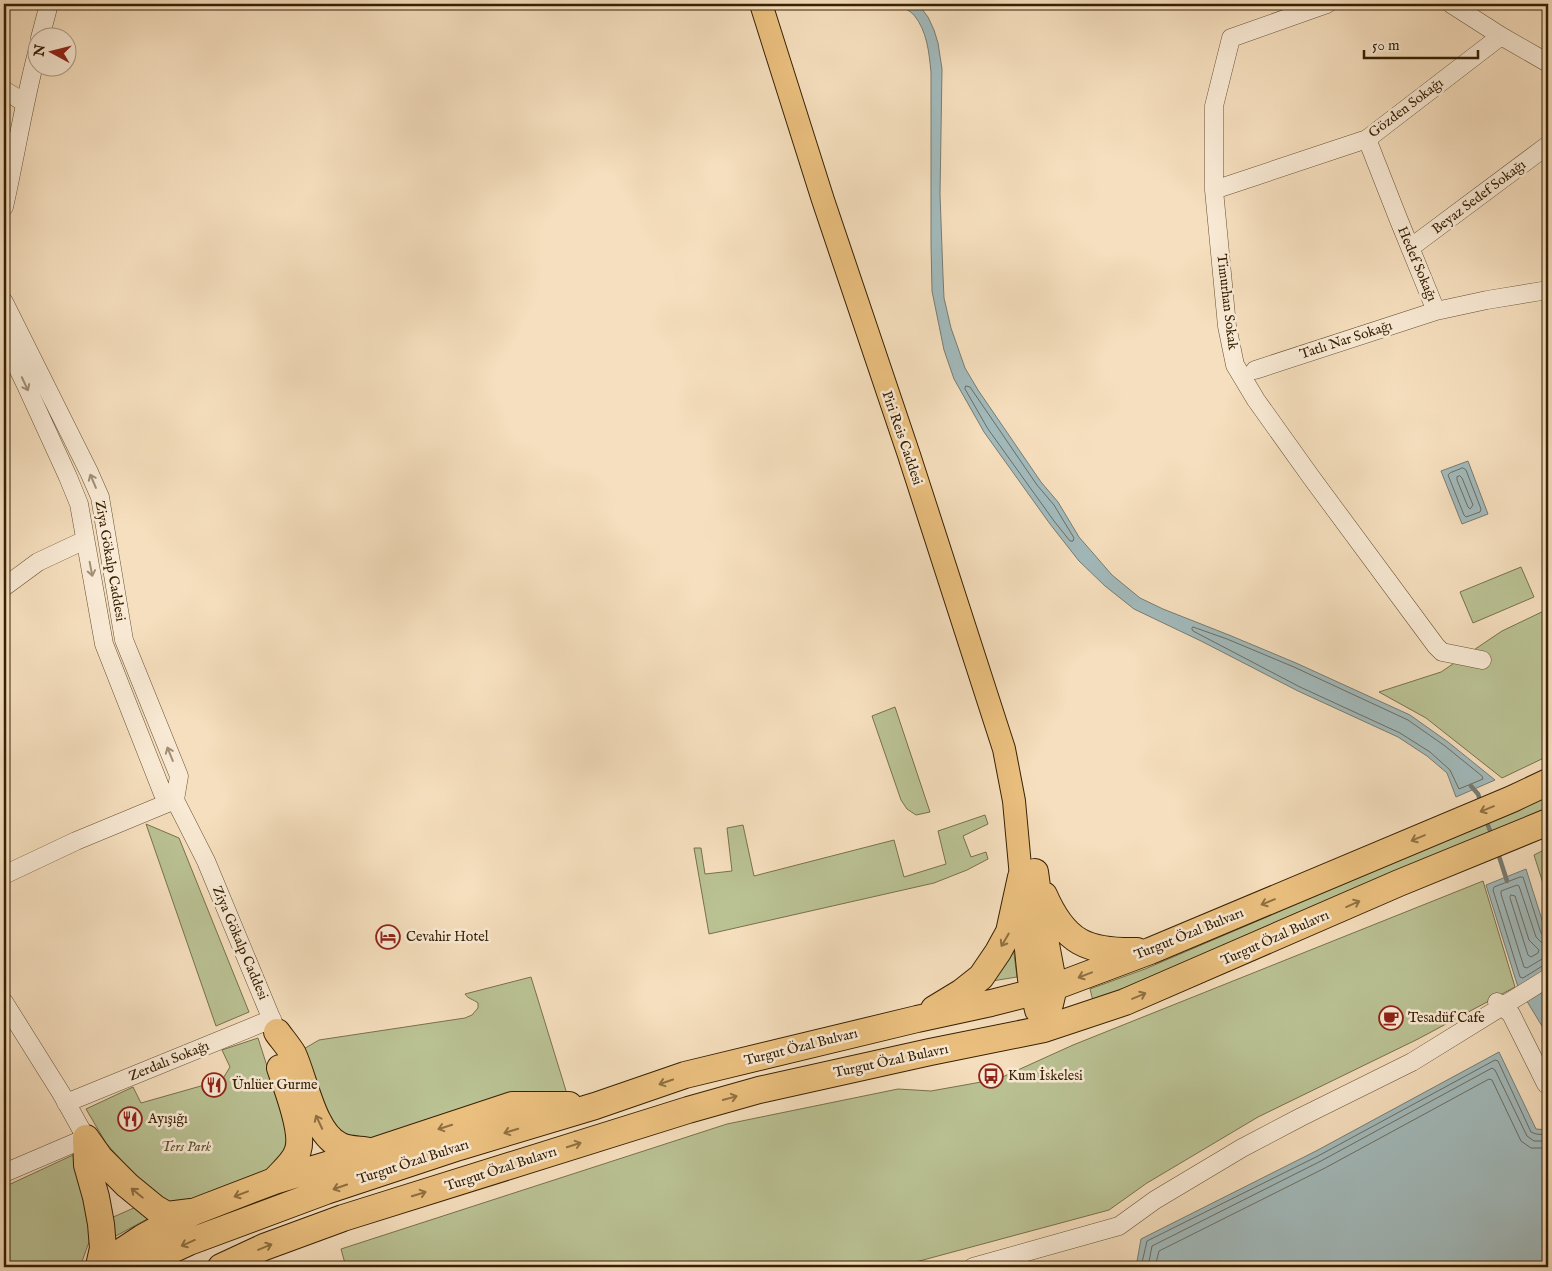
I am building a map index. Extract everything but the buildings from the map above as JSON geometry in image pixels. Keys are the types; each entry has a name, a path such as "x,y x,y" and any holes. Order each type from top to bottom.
{"highway":[{"name":"Turgut Özal Bulvarı","path":"135,1267 189,1242 326,1191 459,1147 595,1106 685,1075 1044,990 1150,951 1512,799 1548,782"},
{"name":"Turgut Özal Bulavrı","path":"221,1267 264,1247 343,1218 688,1110 759,1090 1044,1029 1124,1002 1548,822"},
{"path":"1028,874 1063,929 1077,940 1100,949 1150,951"},
{"path":"1028,874 1042,923 1044,1029"},
{"path":"917,1019 962,992 981,978 1009,932 1028,874"},
{"path":"275,1026 292,1053 320,1126 330,1139 340,1146 373,1151"},
{"path":"274,1181 294,1158 298,1150 300,1133 280,1067 275,1026"},
{"path":"99,1267 142,1238 196,1211 274,1181 373,1151 512,1105 595,1106"},
{"path":"86,1138 100,1158 155,1208 167,1215 196,1211"},
{"path":"86,1138 87,1165 101,1224 102,1248 99,1267"}],"main road":[{"name":"Piri Reis Caddesi","path":"761,4 823,200 909,455 1004,749 1028,874"},
{"name":"Piri Reis Caddesi","path":"772,4 877,339 902,407 966,602 1016,743 1028,874"}],"street":[{"path":"43,28 49,4"},
{"name":"Timurhan Sokak","path":"1327,4 1231,38 1214,106 1214,190 1228,326 1235,365 1256,400 1305,469 1436,646 1442,652 1482,660"},
{"path":"1451,4 1548,63"},
{"name":"Gözden Sokağı","path":"1214,190 1367,139 1501,36"},
{"path":"4,207 31,78"},
{"path":"4,90 25,102"},
{"name":"Hedef Sokağı","path":"1367,139 1436,311 1486,300 1548,290"},
{"name":"Beyaz Sedef Sokağı","path":"1410,248 1548,145"},
{"name":"Ziya Gökalp Caddesi","path":"4,302 85,463 100,497 124,640 179,776 175,800 206,861 275,1026"},
{"name":"Tatlı Nar Sokağı","path":"1255,370 1436,311"},
{"name":"Ziya Gökalp Caddesi","path":"4,340 68,477 78,504 104,644 163,794 175,800"},
{"path":"4,586 38,562 85,540"},
{"path":"4,875 76,841 175,800"},
{"path":"973,1267 1119,1226 1155,1200 1242,1148 1301,1116 1412,1062 1499,1004 1521,995 1548,978"},
{"path":"4,1002 86,1138 4,1173"},
{"path":"1499,1004 1511,1014 1533,1060 1546,1084 1548,1083"},
{"name":"Zerdalı Sokağı","path":"66,1103 275,1026"}],"green space":[{"path":"1521,567 1534,597 1473,623 1460,592"},
{"path":"1548,609 1548,756 1502,778 1426,718 1379,692 1441,672 1502,631"},
{"path":"895,707 930,812 916,815 907,809 901,800 872,716"},
{"path":"1548,797 1548,810 1093,1001 1090,989 1145,969"},
{"path":"985,815 988,824 963,836 971,857 986,852 988,859 967,870 934,883 709,934 694,848 701,848 705,874 732,871 727,828 743,825 754,876 894,840 904,877 946,864 938,831"},
{"path":"146,824 179,838 249,1012 216,1026"},
{"path":"1548,848 1548,899 1534,855"},
{"path":"1483,881 1515,987 1418,1039 1258,1117 1147,1183 1109,1210 897,1267 346,1267 341,1249 727,1124 898,1089 931,1091 998,1079 1073,1045"},
{"path":"1013,946 1017,977 992,981"},
{"path":"531,977 567,1094 360,1143 336,1132 302,1050 319,1040 465,1018 472,1015 478,1008 478,1003 465,994"},
{"name":"Ters Park","path":"258,1038 289,1135 287,1146 271,1168 203,1200 168,1203 136,1177 106,1143 86,1109 133,1087 141,1103 222,1080 230,1067 222,1050"},
{"path":"73,1155 93,1231 80,1267 4,1267 4,1187"},
{"path":"136,1207 149,1218 114,1237 111,1218"}],"water":[{"path":"898,4 918,4 928,17 938,43 942,69 940,194 944,298 951,328 965,368 978,390 1041,482 1058,502 1079,537 1112,575 1140,598 1296,663 1410,715 1448,742 1495,780 1456,797 1447,773 1427,756 1398,737 1298,691 1134,609 1105,586 1079,561 1050,524 984,432 954,379 944,350 932,291 931,72 927,42 922,28 912,14"},
{"path":"1468,461 1488,514 1462,524 1441,471"},
{"path":"1526,869 1548,939 1548,969 1518,987 1486,885"},
{"path":"1548,983 1548,1036 1525,998"},
{"path":"1499,1052 1536,1129 1548,1130 1548,1267 1136,1267 1141,1239 1316,1151"}],"waterway":[{"path":"1471,786 1478,794 1481,803"},
{"path":"1486,820 1492,836"},
{"path":"1498,853 1507,881"}],"place":[{"name":"Cevahir Hotel","path":"388,937"},
{"name":"Tesadüf Cafe","path":"1391,1018"},
{"name":"Kum İskelesi","path":"991,1076"},
{"name":"Ünlüer Gurme","path":"214,1085"},
{"name":"Ayışığı","path":"130,1119"}]}
